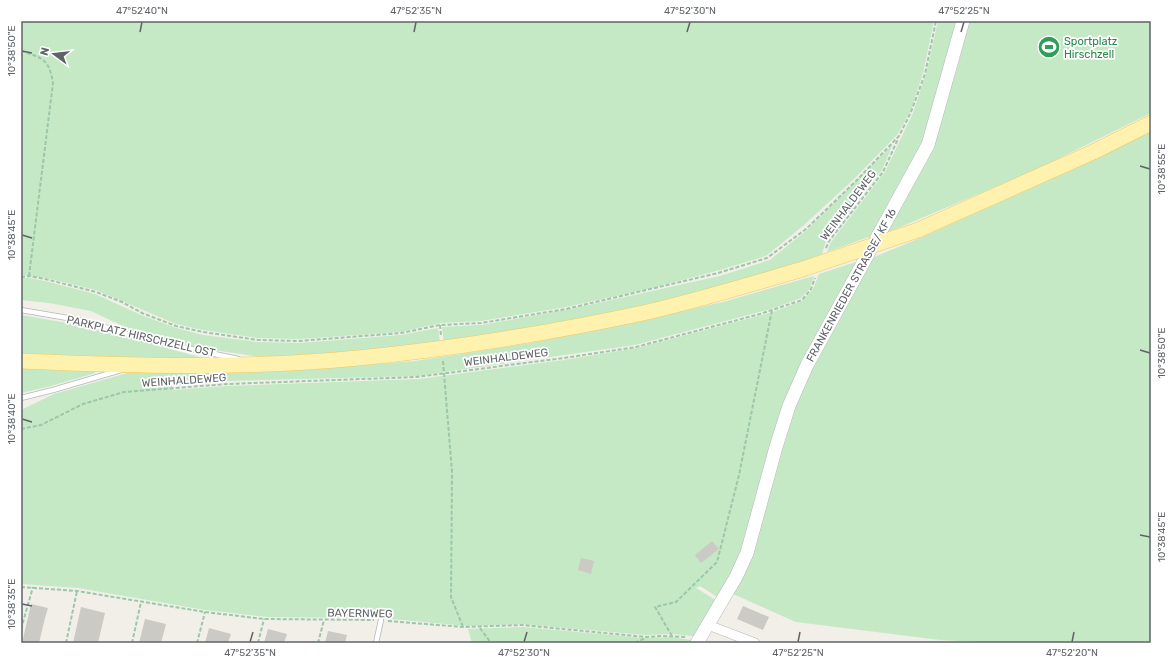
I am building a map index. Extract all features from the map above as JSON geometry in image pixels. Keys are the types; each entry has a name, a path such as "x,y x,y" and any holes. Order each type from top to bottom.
{"main road":[{"path":"21,360 140,365 261,364 356,358 443,349 644,313 722,293 800,270 918,230 1093,152 1151,122"}],"street":[{"name":"FRANKENRIEDER STRASSE/ KF 16","path":"698,641 736,577 746,553 789,406 806,365 856,278 928,145 963,21"},
{"path":"708,625 755,643"}],"lane":[{"name":"PARKPLATZ HIRSCHZELL OST","path":"21,310 85,321 140,338 261,364"},
{"path":"21,398 140,365"},
{"path":"376,643 381,620"}],"path":[{"path":"21,277 29,276 96,292 122,302 142,313 176,326 203,332 258,340 299,341 401,333 440,325 481,323 566,309 718,273 767,258 806,229 856,181 899,136 911,112 925,74 936,21"},
{"path":"21,51 39,56 51,68 53,83 29,276"},
{"name":"WEINHALDEWEG","path":"826,248 829,241 883,172 899,136"},
{"name":"WEINHALDEWEG","path":"21,429 41,425 83,404 124,392 227,384 416,377 636,347 772,310 802,300 811,289 816,276"},
{"path":"672,636 655,607 676,602 717,562 739,475 772,310"},
{"path":"440,325 440,336"},
{"path":"443,361 452,472 451,597 463,627"},
{"name":"BAYERNWEG","path":"21,587 77,591 205,612 264,619 381,620 463,627 522,625 646,637 688,637 698,641"},
{"path":"21,629 33,587"},
{"path":"66,643 77,591"},
{"path":"132,643 141,602"},
{"path":"197,643 205,612"},
{"path":"258,643 264,619"},
{"path":"318,643 324,620"},
{"path":"480,627 491,643"},
{"path":"635,643 646,637"}],"green space":[{"path":"21,21 934,21 923,73 911,110 897,135 854,179 804,225 766,256 652,288 566,307 481,321 441,323 400,332 300,339 258,338 203,330 176,324 96,290 46,278 21,275 21,53 25,54 25,51 21,49"},
{"path":"938,21 958,21 925,144 874,235 827,252 831,242 885,172 913,113 926,74"},
{"path":"969,21 1151,21 1151,113 1035,170 886,233 956,73"},
{"path":"1151,130 1151,643 1000,643 940,640 796,622 733,594 780,449 810,366 872,258 1098,158"},
{"path":"893,144 882,170 826,241 822,254 730,285 683,297 588,318 444,343 442,327 481,325 566,310 720,276 770,260 807,230"},
{"path":"862,260 802,362 743,552 719,598 700,586 696,588 717,601 693,636 672,634 645,635 522,624 467,626 381,618 268,617 205,610 78,588 21,584 21,410 54,394 138,370 278,371 415,361 530,343 645,319 723,302 814,276 810,288 801,298 771,309 635,345 416,376 228,381 172,385 173,390 228,386 419,379 564,360 637,348 773,312 802,301 813,289 819,274"},
{"path":"21,278 45,281 95,294 141,315 176,328 203,335 257,342 300,343 401,335 438,328 440,343 356,352 261,357 200,348 140,334 91,311 49,303 21,300"},
{"path":"21,315 84,326 207,359 139,359 21,355"},
{"path":"21,366 94,370 95,373 21,393"},
{"path":"522,627 645,638 672,637 691,640 689,643 472,643 468,629"}],"building":[{"path":"712,541 719,549 701,563 695,555"},
{"path":"581,558 594,561 591,574 578,570"},
{"path":"31,604 48,608 39,643 22,643"},
{"path":"743,606 769,617 763,630 737,619"},
{"path":"81,607 105,613 98,643 73,643"},
{"path":"145,619 166,624 161,643 139,643"},
{"path":"209,628 231,634 228,643 205,643"},
{"path":"268,629 287,634 284,643 264,643"},
{"path":"328,631 347,635 345,643 325,643"}],"place":[{"name":"Sportplatz Hirschzell","path":"1049,47"}]}
